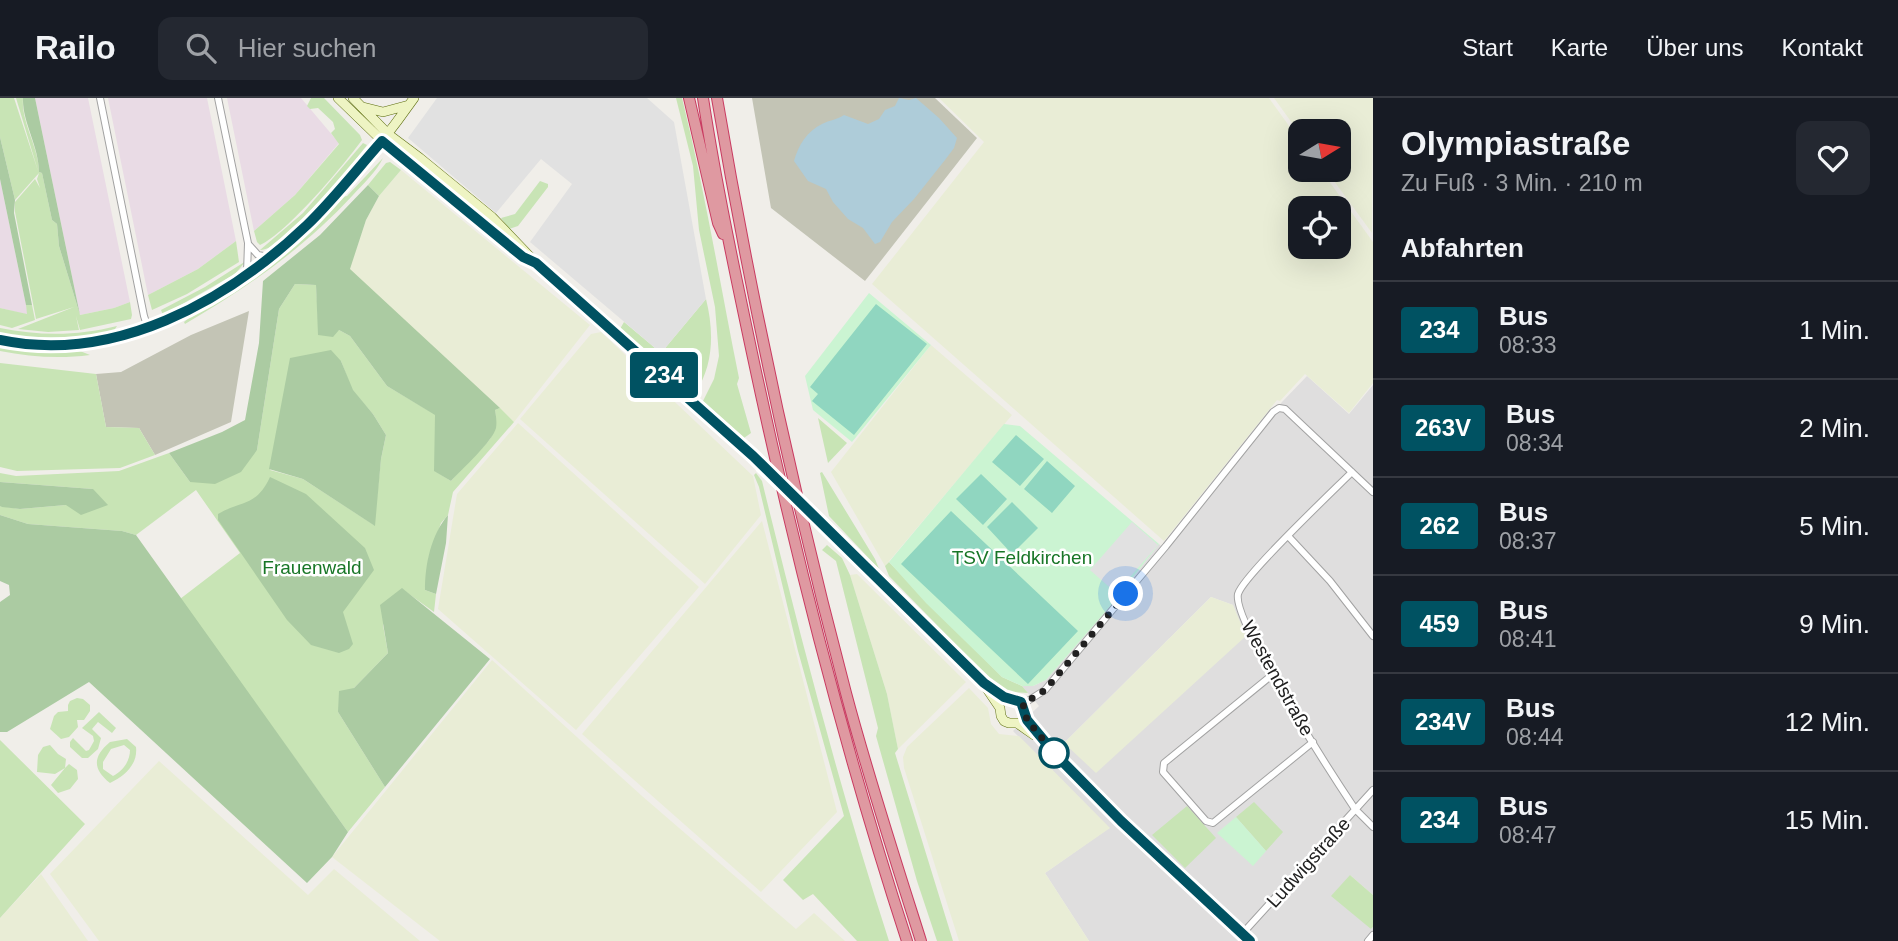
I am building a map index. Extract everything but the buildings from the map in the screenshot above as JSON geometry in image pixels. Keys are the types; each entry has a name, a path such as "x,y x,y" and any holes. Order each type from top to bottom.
{"highway":[{"path":"689,98 718,223 729,246"},
{"path":"703,98 729,246 773,453 853,764 907,941"},
{"path":"717,98 768,369 807,537 850,708 921,941"}],"street":[{"path":"100,98 142,306 149,328"},
{"path":"218,98 248,243 247,273"},
{"path":"338,98 384,138 420,158 492,217 536,263 753,456 984,683 1009,699"},
{"path":"353,98 384,138"},
{"path":"0,340 22,344 74,346 121,337 149,328 194,307 270,257 322,209 412,102"},
{"path":"361,107 383,112 412,102"},
{"path":"248,243 258,255 270,257"},
{"path":"1023,704 1045,690 1279,408 1284,409 1373,492"},
{"name":"Westendstraße","path":"1352,472 1241,587 1238,596 1240,609 1272,675 1355,809 1373,827"},
{"path":"1288,537 1330,581 1373,636"},
{"path":"1272,675 1164,763 1163,772 1206,821 1213,824 1313,743"},
{"path":"984,683 1000,708 1004,721 1017,723 1024,715"},
{"path":"1000,708 1009,699 1017,699 1023,704 1024,715 1045,744"},
{"path":"1017,723 1045,744 1121,821 1246,938"},
{"name":"Ludwigstraße","path":"1246,938 1373,790"},
{"path":"1368,941 1373,935"}],"shaded area":[{"path":"35,98 88,98 130,302 80,315"},
{"path":"108,98 207,98 236,241 198,269 148,295"},
{"path":"227,98 301,98 339,143 295,195 254,231"},
{"path":"437,98 647,98 674,122 706,299 661,353 530,242 572,184 541,159 496,213 408,138"},
{"path":"752,98 935,98 977,138 865,281 771,208"},
{"path":"939,98 1269,98 1288,124 1288,182 1330,182 1340,196 1288,196 1288,259 1351,259 1351,212 1373,242 1373,383 1349,413 1305,374 1280,401 1277,400 1164,541 872,284 984,142"},
{"path":"1274,98 1373,98 1372,233 1351,204 1351,196 1345,196 1335,182 1351,182 1351,119 1289,119"},
{"path":"401,170 590,325 514,422 349,269 366,220 379,196"},
{"path":"0,179 26,305 28,315 0,308"},
{"path":"249,311 231,422 155,455 139,428 106,427 96,374 121,372 191,335"},
{"path":"601,332 753,476 761,515 705,584 520,419 591,334"},
{"path":"931,345 1012,415 885,566 831,472"},
{"path":"1307,376 1349,414 1373,385 1373,895 1350,875 1371,929 1373,927 1373,941 1089,941 1045,873 1109,828 1013,731 1039,706 1022,686 1033,686 1046,680 1112,604 1159,544 1165,550 1282,402","holes":["1211,597 1233,605 1245,636 1209,667 1064,743"]},
{"path":"518,423 699,587 576,730 438,609 457,494"},
{"path":"762,521 837,812 761,892 582,734"},
{"path":"1132,522 1158,545 1116,593 1090,570"},
{"path":"857,574 966,682 898,749 887,694 850,575"},
{"path":"1211,597 1233,605 1246,636 1096,773 1064,743"},
{"path":"492,660 642,796 796,929 814,913 845,941 440,941 332,857"},
{"path":"969,688 988,708 991,724 999,734 1019,736 1110,828 1045,873 1089,941 959,941 904,768 903,757 907,747"},
{"path":"159,761 308,895 334,869 420,941 99,941 50,874"},
{"path":"41,874 88,941 0,941 0,918"}],"green space":[{"path":"0,98 14,98 38,171 16,98 23,98 39,172 42,173 52,220 57,224 59,246 80,315 130,302 131,319 80,330 76,316 79,330 48,332 18,329 74,307 36,319 15,202 35,179 40,188 37,179 39,173 15,200 0,137"},
{"path":"23,98 35,98 80,315 59,246 57,224 52,220 42,173 39,172"},
{"path":"311,98 324,98 362,140 299,213 260,245 254,231 295,195 339,144 331,133 335,129 333,122 318,108 310,109 307,106"},
{"path":"676,98 682,98 690,133 739,378 737,384 751,433 744,438 703,401 714,379 719,356 715,307 699,230 693,166"},
{"path":"0,137 15,200 14,213 32,305 26,305 0,179"},
{"path":"363,143 367,145 301,223 271,247 260,250 303,213"},
{"path":"383,158 374,173 353,195 295,250 231,296 185,324 192,316 245,283 289,249 342,197 347,196"},
{"path":"390,162 401,170 379,196 368,185 386,163"},
{"path":"540,181 548,184 548,187 518,226 509,229 501,218 515,214"},
{"path":"368,185 379,196 366,220 350,269 500,408 495,410 494,434 451,481 434,471 435,415 387,386 350,336 339,330 333,337 318,335 316,285 295,284 279,309 257,450 241,472 215,484 190,482 169,453 245,420 259,343 263,281 320,235"},
{"path":"236,241 239,262 187,294 152,310 148,295 198,269"},
{"path":"246,261 235,274 163,315 161,310"},
{"path":"295,284 316,285 319,335 339,330 350,336 387,386 436,415 435,471 451,481 490,438 495,427 495,410 500,408 514,422 453,492 448,515 441,523 429,556 425,590 436,594 434,612 402,589 383,625 388,653 354,688 338,712 385,787 348,832 180,599 240,553 196,490 136,535 122,531 28,524 0,515 0,506 20,509 66,505 93,489 0,482 0,473 16,476 119,471 169,453 190,482 257,450 279,309","holes":["341,361 352,390 373,414 386,435 374,525 303,479 270,470"]},
{"path":"869,293 931,345 852,442 813,410 805,376"},
{"path":"706,299 711,348 706,371 695,393 620,329 624,322 661,353"},
{"path":"876,304 927,344 854,435 812,401 818,394 810,387"},
{"path":"26,305 32,305 35,320 12,328 0,325 0,308 27,314"},
{"path":"117,326 113,332 71,338 42,339 0,333 0,328 59,334"},
{"path":"0,346 43,352 80,351 90,355 34,356 0,351"},
{"path":"331,350 341,361 353,390 386,435 375,526 303,479 269,469 290,358"},
{"path":"0,363 96,374 106,427 139,428 155,455 120,468 17,471 0,467"},
{"path":"818,418 847,443 828,463"},
{"name":"TSV Feldkirchen","path":"1004,424 1020,426 1159,544 1112,604 1046,680 1033,686 1022,686 1002,677 926,603 889,562"},
{"path":"1016,435 1044,459 1020,486 992,462"},
{"path":"1047,461 1075,486 1052,513 1024,489"},
{"path":"822,472 879,569 829,516 820,473"},
{"path":"756,473 762,481 821,712 889,941 857,941 813,894 803,900 783,880 844,816 798,651 754,475"},
{"path":"981,474 1007,499 983,525 956,499"},
{"name":"Frauenwald","path":"270,477 306,494 365,548 374,570 343,612 353,644 349,649 339,653 311,645 287,620 218,520 218,514 254,498"},
{"path":"0,482 93,489 108,505 81,515 66,505 20,509 2,507"},
{"path":"1012,502 1038,528 1012,554 987,527"},
{"path":"951,511 1078,631 1028,684 901,564"},
{"path":"0,515 28,524 122,531 136,535 348,832 332,857 307,883 89,682 7,732 0,732 0,602 10,595 9,585 0,581"},
{"path":"448,515 446,543 436,594 425,590 426,570 433,541"},
{"path":"827,545 842,558 850,575 887,694 898,749 895,753 953,941 937,941 917,881 876,736 878,728 836,561 822,550"},
{"path":"889,562 1002,677 1022,686 1028,693 1009,692 981,670 889,576 885,566"},
{"path":"402,588 490,659 385,787 338,712 339,691 354,688 388,653 380,605"},
{"path":"77,698 90,705 90,711 84,720 77,720 78,727 69,737 61,739 50,729 54,716 58,712 68,711 70,701"},
{"path":"99,712 116,728 112,733 98,722 92,729 101,738 98,749 88,758 82,758 70,747 70,742 73,738 86,751 89,750 94,741 93,736 82,728"},
{"path":"127,739 136,747 136,753 129,769 110,783 100,773 97,762 100,752 110,742","holes":["124,745 130,750 127,762 117,774 113,776 103,769 103,762 111,749"]},
{"path":"0,740 85,824 0,918"},
{"path":"50,745 66,759 65,768 55,774 37,772 38,755 43,747"},
{"path":"69,764 77,770 78,779 70,789 58,793 51,785"},
{"path":"1254,802 1283,832 1266,851 1236,817"},
{"path":"1187,806 1216,838 1185,868 1152,835"},
{"path":"1236,817 1266,851 1253,866 1217,833"},
{"path":"1350,875 1373,895 1371,929 1331,896"}],"water":[{"path":"899,98 916,98 957,138 954,148 945,160 892,222 880,242 875,244 863,228 848,219 826,189 808,181 794,161 804,139 817,127 844,115 868,124 879,119 885,110 895,106"}],"pier":[{"path":"750,445 822,514 828,540 756,471"}],"bus line":[{"name":"234","path":"0,340 41,346 94,343 149,328 194,307 247,273 307,225 382,141 523,257 536,263 695,403 844,544 984,683 1004,697 1021,702 1025,709 1024,715 1045,744 1098,799 1250,941"}],"route":[{"path":"1054,753 1056,755 1027,720 1023,704 1045,690 1126,594"}]}
